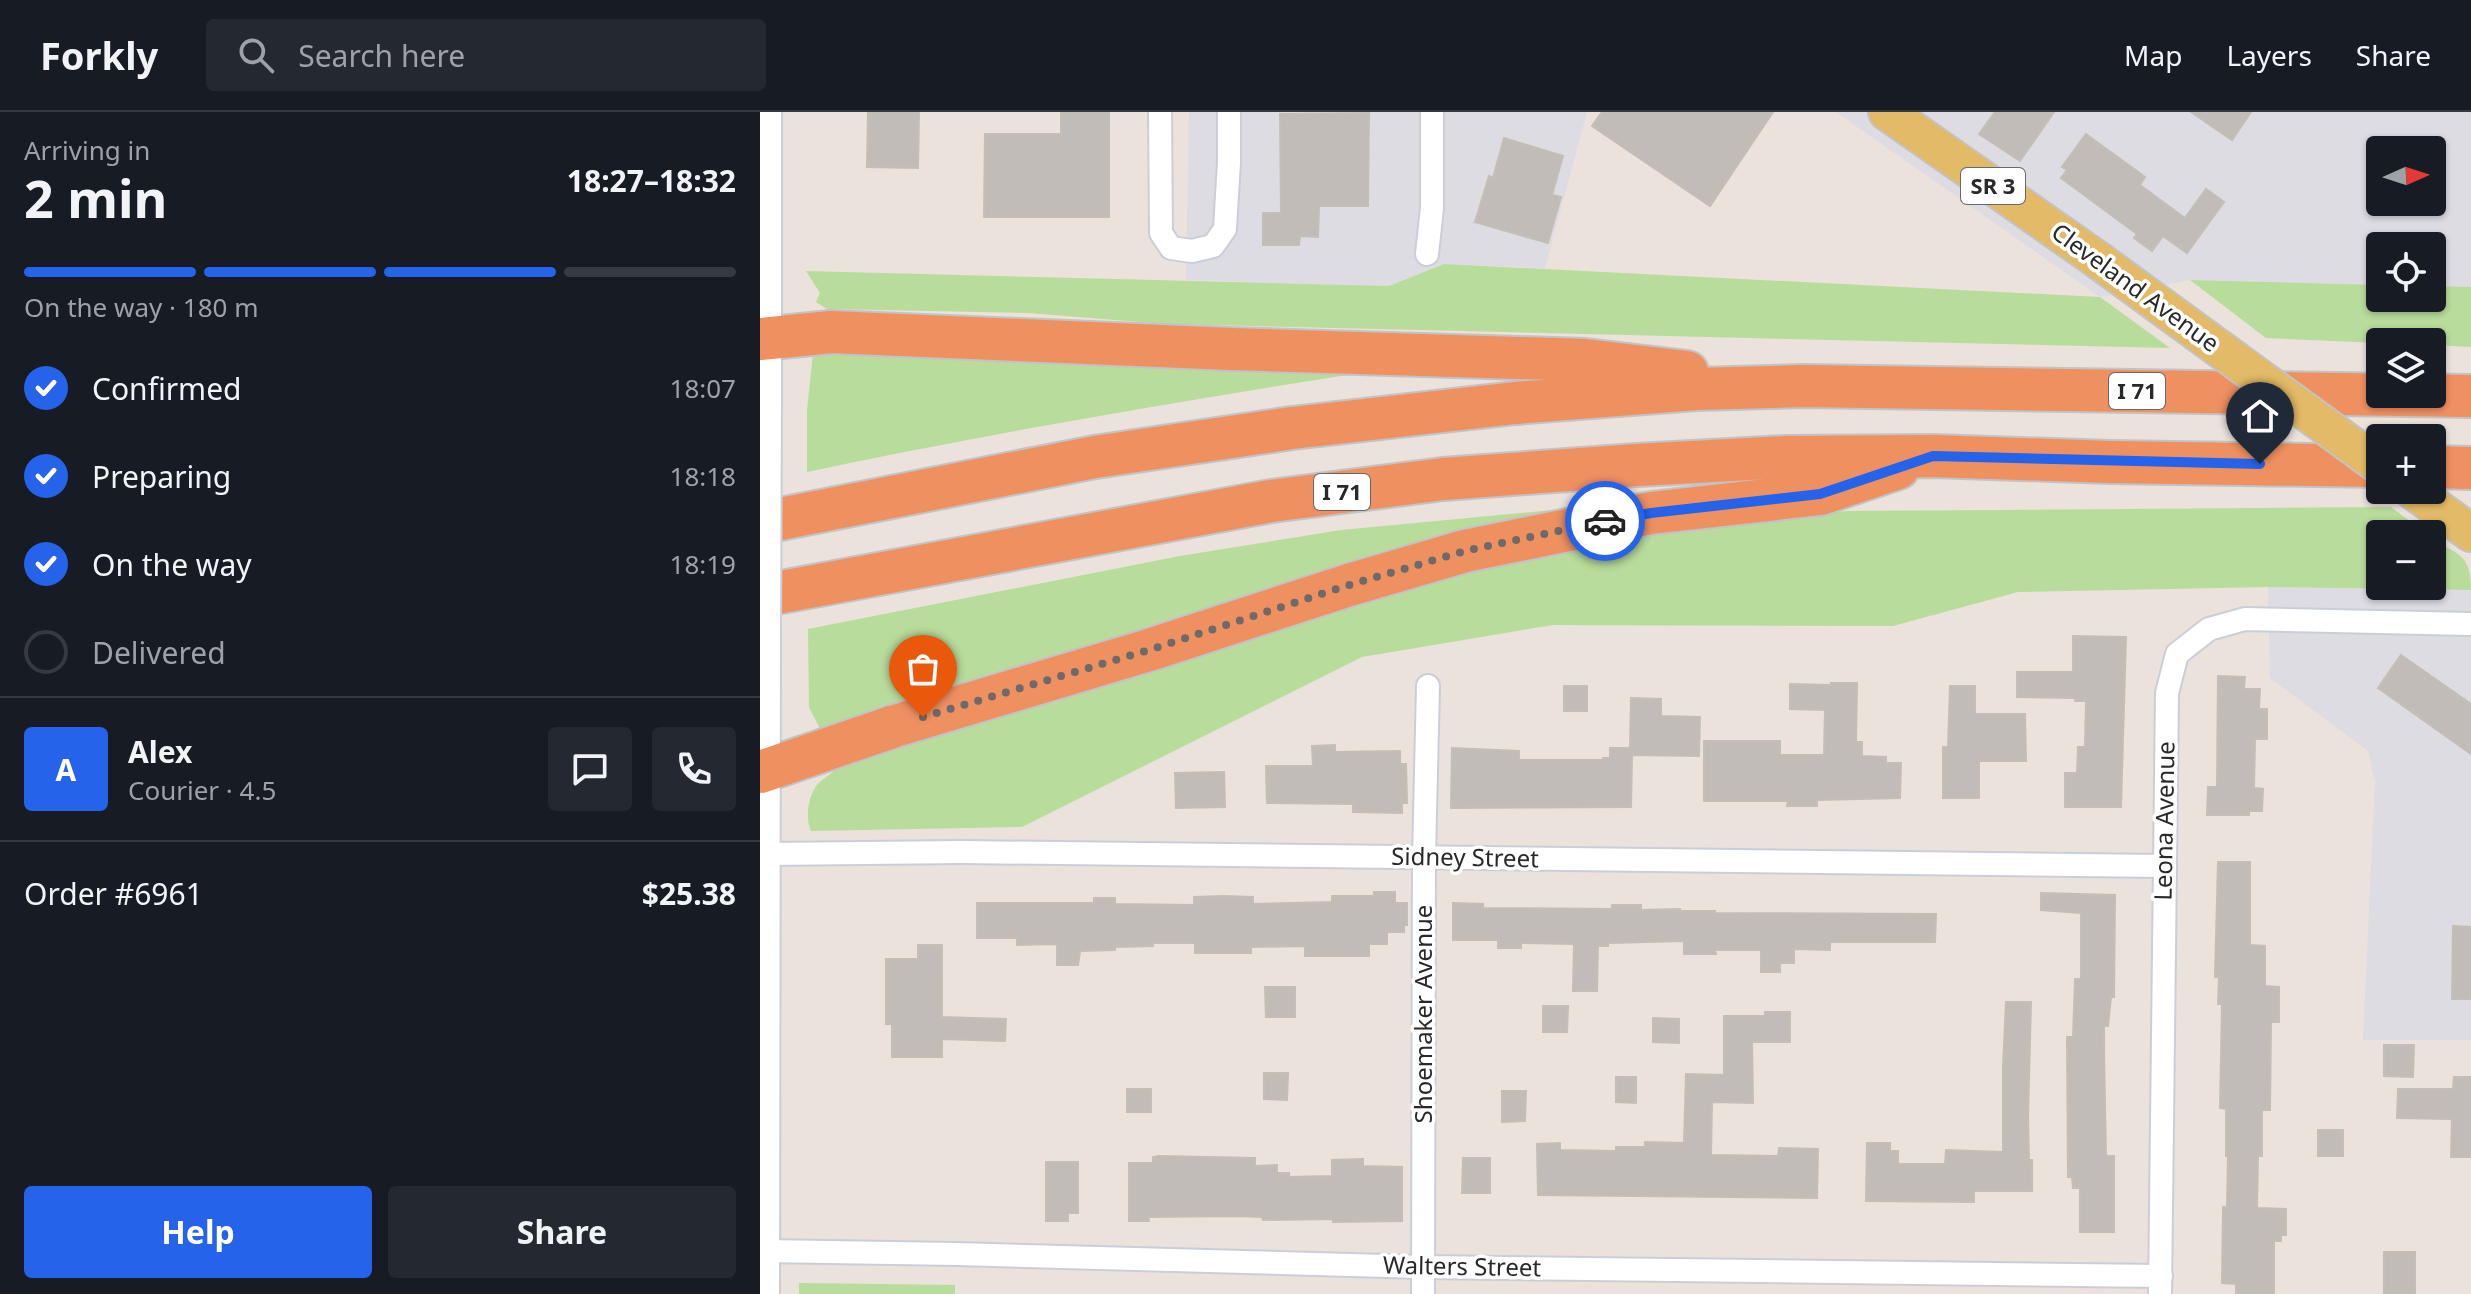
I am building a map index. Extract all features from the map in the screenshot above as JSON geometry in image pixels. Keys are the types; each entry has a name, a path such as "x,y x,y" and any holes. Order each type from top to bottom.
{"highway":[{"path":"762,338 831,332 1585,360 1803,386"},
{"name":"I 71","path":"760,523 1095,457 1292,428 1515,403 1696,389 1803,386 2471,396"},
{"path":"762,772 895,726 1465,551 1651,513 1820,494 1933,456"},
{"name":"I 71","path":"760,596 1271,501 1443,479 1727,460 1933,456 2366,466"},
{"path":"2446,467 2471,468"}],"main road":[{"path":"763,1294 765,400 762,338 765,112"},
{"name":"Cleveland Avenue","path":"1887,112 2098,260 2366,456"},
{"path":"2431,504 2471,533"}],"street":[{"path":"1160,112 1161,233 1171,248 1192,251 1213,246 1225,229 1229,112"},
{"path":"1427,254 1432,208 1432,112"},
{"name":"Leona Avenue","path":"2161,1285 2167,693 2177,654 2209,629 2245,619 2471,624"},
{"name":"Shoemaker Avenue","path":"1423,1294 1424,857 1428,686"},
{"name":"Sidney Street","path":"765,854 963,852 2164,866"},
{"name":"Walters Street","path":"763,1251 2161,1285"}],"shaded area":[{"path":"1189,112 1587,112 1545,268 1444,264 1389,286 1186,280"},
{"path":"1836,112 2471,112 2471,287 2446,286 2446,232 2366,232 2366,285 2190,280 2100,297"},
{"path":"2268,587 2366,588 2366,600 2446,600 2446,590 2471,590 2471,1040 2363,1040 2375,782 2368,751 2270,678"}],"green space":[{"path":"1444,264 2100,297 2170,348 1165,324 1028,313 827,309 816,302 820,293 806,271 1389,286"},
{"path":"2190,280 2366,285 2366,312 2446,312 2446,286 2471,287 2471,347 2446,346 2446,328 2366,328 2366,342 2266,338"},
{"path":"813,353 1091,357 1367,372 1086,418 807,472 807,410"},
{"path":"1595,506 823,735 809,707 808,629 1180,556 1341,530"},
{"path":"2391,507 2408,520 2366,520 2366,588 2268,587 2018,592 1893,626 1553,625 1362,657 1022,827 811,831 809,826 811,795 819,783 833,772 833,765 1353,603 1535,550 1723,518 1847,511"},
{"path":"2446,547 2466,562 2471,590 2446,590"},
{"path":"799,1283 955,1285 955,1294 799,1294"}],"building":[{"path":"868,112 919,112 918,168 867,167"},
{"path":"1061,112 1109,112 1109,217 984,217 985,134 1061,134"},
{"path":"1602,112 1773,112 1710,206 1592,126"},
{"path":"1995,112 2054,112 2020,161 1979,134"},
{"path":"2191,112 2251,112 2232,140"},
{"path":"1369,113 1368,206 1319,206 1318,237 1300,236 1299,245 1263,245 1263,213 1281,213 1280,114"},
{"path":"2086,134 2145,177 2140,185 2185,218 2206,189 2224,202 2187,253 2163,236 2152,251 2134,238 2137,234 2061,178 2067,170 2062,167"},
{"path":"1504,138 1563,156 1552,195 1561,197 1548,243 1475,222 1489,176 1493,178"},
{"path":"2073,636 2126,637 2121,807 2065,807 2065,773 2077,773 2078,747 2085,747 2086,701 2017,697 2017,672 2073,672"},
{"path":"2401,655 2471,704 2471,754 2378,688"},
{"path":"2218,676 2245,677 2244,689 2260,689 2259,709 2267,709 2267,739 2255,739 2254,788 2263,789 2262,811 2249,811 2249,815 2207,815 2208,787 2217,787"},
{"path":"1857,683 1856,742 1862,742 1862,756 1886,757 1886,763 1901,763 1900,798 1817,800 1817,806 1787,806 1788,801 1704,801 1704,741 1780,741 1780,755 1824,755 1825,710 1790,709 1790,684"},
{"path":"1564,686 1587,686 1587,711 1564,711"},
{"path":"1950,686 1975,686 1975,714 2025,714 2026,761 1979,761 1979,798 1943,798 1943,747 1948,747"},
{"path":"1631,698 1661,699 1661,716 1700,717 1699,756 1632,755 1631,807 1451,808 1452,748 1519,751 1519,760 1603,760 1610,758 1610,748 1630,748"},
{"path":"1335,745 1335,752 1400,751 1400,764 1406,764 1407,803 1402,803 1402,813 1353,812 1353,804 1267,803 1266,766 1313,766 1312,746"},
{"path":"1224,772 1225,807 1176,808 1175,773"},
{"path":"2218,862 2250,862 2250,945 2265,946 2265,986 2279,987 2279,1022 2271,1022 2270,1110 2262,1110 2257,1208 2286,1209 2286,1235 2281,1235 2281,1241 2274,1241 2274,1293 2236,1293 2236,1284 2222,1283 2223,1207 2227,1207 2228,1156 2226,1109 2220,1108 2222,1004 2218,1004 2219,977 2215,977"},
{"path":"1374,892 1395,892 1395,903 1407,903 1407,925 1404,925 1404,932 1387,932 1387,944 1369,944 1369,956 1305,956 1305,946 1251,947 1251,953 1195,953 1195,943 1153,943 1153,946 1080,951 1078,965 1057,965 1057,944 1017,945 1017,938 977,938 977,903 1094,903 1094,898 1115,898 1115,904 1194,905 1194,897 1224,896 1253,897 1253,904 1332,902 1332,896 1374,896"},
{"path":"2041,893 2115,895 2114,997 2111,997 2108,1026 2104,1026 2106,1156 2114,1156 2114,1232 2080,1232 2080,1188 2073,1188 2072,1177 2068,1177 2067,1037 2073,1037 2075,979 2081,979 2081,913 2041,910"},
{"path":"1453,903 1483,904 1483,908 1612,909 1612,905 1641,905 1641,910 1680,909 1715,913 1936,914 1935,942 1830,942 1830,950 1794,949 1794,963 1780,963 1780,972 1761,972 1761,950 1684,954 1684,941 1608,943 1608,946 1598,946 1597,991 1573,991 1574,944 1521,943 1521,948 1498,948 1498,940 1453,940"},
{"path":"2453,926 2471,927 2471,999 2452,999"},
{"path":"918,945 942,945 942,1017 1006,1019 1005,1041 942,1039 942,1057 892,1057 892,1024 886,1024 886,959 918,959"},
{"path":"1265,987 1295,987 1295,1017 1266,1017"},
{"path":"2006,1002 2031,1002 2028,1118 2032,1191 1974,1191 1974,1202 1866,1201 1867,1143 1890,1143 1890,1151 1898,1151 1898,1164 1945,1164 1946,1150 2003,1152"},
{"path":"1543,1006 1568,1006 1567,1032 1543,1032"},
{"path":"1765,1012 1790,1012 1790,1042 1752,1042 1753,1103 1712,1102 1711,1155 1778,1156 1779,1148 1818,1149 1817,1198 1538,1195 1537,1144 1560,1143 1560,1150 1616,1151 1616,1147 1645,1147 1645,1142 1684,1143 1686,1074 1724,1075 1724,1016 1765,1016"},
{"path":"1653,1018 1679,1019 1679,1043 1653,1042"},
{"path":"2384,1045 2414,1045 2413,1077 2384,1076"},
{"path":"1264,1073 1288,1073 1287,1100 1264,1099"},
{"path":"1616,1077 1636,1077 1636,1103 1616,1102"},
{"path":"2454,1077 2471,1077 2471,1157 2451,1157 2452,1119 2397,1118 2398,1089 2453,1089"},
{"path":"1127,1089 1151,1089 1151,1112 1127,1112"},
{"path":"1502,1091 1526,1091 1525,1121 1502,1122"},
{"path":"2318,1130 2343,1130 2343,1156 2318,1156"},
{"path":"1153,1157 1255,1158 1255,1166 1277,1165 1277,1173 1289,1173 1289,1177 1332,1176 1332,1160 1363,1159 1363,1166 1402,1167 1402,1221 1263,1220 1262,1217 1240,1216 1148,1217 1149,1221 1129,1221 1129,1163 1153,1163"},
{"path":"1463,1158 1490,1158 1490,1193 1462,1193"},
{"path":"1046,1162 1078,1162 1078,1213 1068,1213 1068,1221 1046,1221"},
{"path":"2384,1252 2415,1252 2415,1294 2384,1294"}],"way so far":[{"path":"923,717 1465,551 1605,521"}],"route":[{"path":"1605,521 1820,494 1933,456 2260,464"}]}
